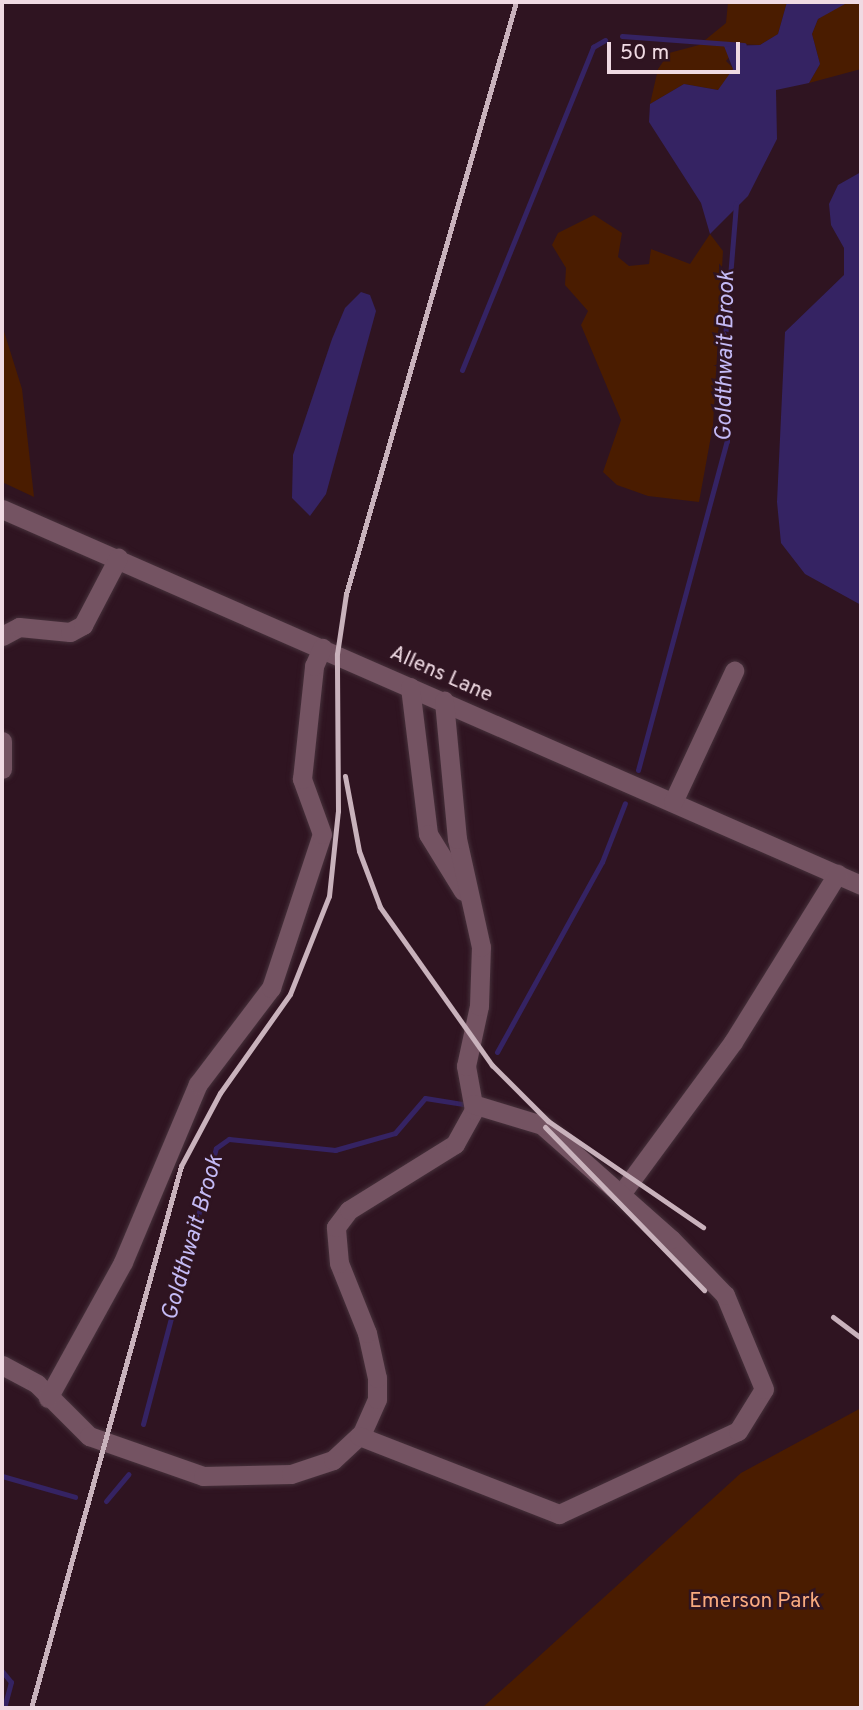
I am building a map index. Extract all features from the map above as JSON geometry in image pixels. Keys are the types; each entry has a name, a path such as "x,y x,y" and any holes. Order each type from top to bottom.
{"street":[{"name":"Allens Lane","path":"2,509 861,885"},
{"path":"2,636 19,627 70,632 83,625 118,558"},
{"path":"48,1398 123,1262 198,1084 271,988 323,834 302,779 314,666 322,648"},
{"path":"673,802 734,671"},
{"path":"410,687 428,834 469,899"},
{"path":"2,1366 37,1384 48,1398 89,1436 203,1476 291,1474 333,1460 359,1436 377,1399 377,1378 367,1332 338,1263 336,1227 349,1210 455,1144 472,1122 473,1104 466,1066 479,1006 481,947 469,899 444,701"},
{"path":"2,741 2,769"},
{"path":"621,1194 733,1042 837,874"},
{"path":"359,1436 559,1514 738,1431 764,1389 725,1295 621,1194 542,1125 473,1104"}],"green space":[{"path":"728,2 787,2 778,34 760,45 740,44 726,61 734,69 728,83 718,90 684,84 650,104 658,69 669,53 699,45 726,23"},
{"path":"844,2 861,2 861,69 809,83 820,64 812,34 818,19"},
{"path":"594,215 622,233 618,257 629,266 649,264 651,249 690,264 710,234 723,251 713,425 699,502 648,496 617,485 603,472 621,420 581,325 588,311 565,285 566,268 552,245 558,233"},
{"path":"2,325 22,389 34,497 2,482"},
{"name":"Emerson Park","path":"861,1408 861,1708 482,1708 741,1473"}],"shaded area":[{"path":"787,2 845,4 818,19 812,34 820,64 809,83 776,90 777,139 748,196 710,234 701,203 649,122 650,104 684,84 718,90 733,69 724,46 760,45 778,34"},
{"path":"861,172 861,605 805,574 781,543 777,502 785,332 844,275 844,248 831,225 829,204 838,185"},
{"path":"361,292 370,295 376,311 326,494 310,516 292,498 293,455 332,339 345,308"}],"waterway":[{"path":"622,36 744,45"},
{"path":"462,370 593,47 605,40"},
{"name":"Goldthwait Brook","path":"638,770 727,441 724,350 736,203"},
{"name":"Goldthwait Brook","path":"497,1052 602,862 625,803"},
{"name":"Goldthwait Brook","path":"143,1424 216,1148 229,1139 335,1150 395,1133 425,1098 464,1104"},
{"name":"Goldthwait Brook","path":"106,1501 129,1474"},
{"name":"Goldthwait Brook","path":"2,1476 75,1497"},
{"name":"Goldthwait Brook","path":"2,1671 11,1682 4,1708"}],"railway":[{"path":"31,1708 181,1166 220,1093 290,994 329,896 338,811 337,654 346,594 516,2"},
{"path":"345,776 359,851 380,907 492,1065 548,1121 703,1227"},
{"path":"545,1127 704,1290"},
{"path":"833,1317 861,1338"}]}
